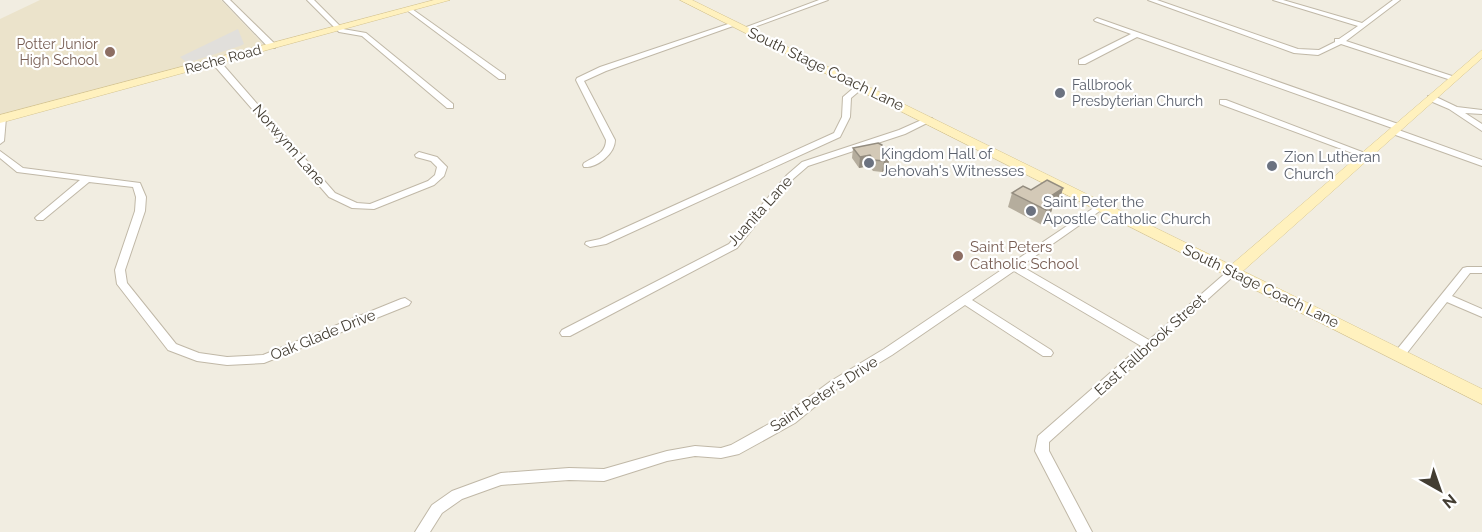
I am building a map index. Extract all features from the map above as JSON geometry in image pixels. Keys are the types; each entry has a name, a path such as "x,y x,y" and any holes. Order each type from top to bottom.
{"main road":[{"name":"Reche Road","path":"1,119 445,0"},
{"name":"South Stage Coach Lane","path":"685,0 1482,397"},
{"name":"East Fallbrook Street","path":"1233,272 1482,53"}],"street":[{"path":"226,0 272,46"},
{"path":"310,0 343,32 364,34 450,106"},
{"path":"587,165 610,148 611,138 593,109 580,80 603,69 825,0"},
{"path":"1151,0 1297,51 1311,53 1321,52 1396,1"},
{"path":"1276,0 1360,25"},
{"path":"1386,0 1396,1"},
{"path":"410,10 502,77"},
{"path":"1219,25 1230,19"},
{"path":"1097,20 1482,163"},
{"path":"1082,62 1137,34"},
{"path":"1338,41 1454,78"},
{"name":"Norwynn Lane","path":"215,61 332,195 355,206 371,207 431,183 440,176 442,168 434,159 419,155"},
{"path":"590,244 602,242 837,135 849,111 847,97 860,87"},
{"path":"1431,99 1455,109 1482,128"},
{"path":"1223,102 1366,155"},
{"path":"1455,109 1482,112"},
{"path":"0,141 1,119"},
{"name":"Juanita Lane","path":"566,333 733,246 790,177 805,164 902,132 929,120"},
{"name":"Oak Glade Drive","path":"0,154 20,170 137,185 141,197 140,211 120,270 122,284 172,347 198,357 227,362 264,359 405,302"},
{"path":"40,218 88,178"},
{"name":"Saint Peter's Drive","path":"422,532 437,509 457,495 501,479 569,474 604,475 667,456 694,451 721,453 734,450 790,419 835,384 888,352 1101,206"},
{"path":"1014,266 1150,346"},
{"path":"1399,355 1467,270 1482,270"},
{"name":"East Fallbrook Street","path":"1085,532 1042,451 1043,440 1233,272"},
{"path":"1446,297 1482,313"},
{"path":"965,300 1047,352"}],"shaded area":[{"path":"40,0 221,0 264,45 0,116 0,19"},
{"path":"238,29 244,44 240,46 187,63 180,57"}],"building":[{"path":"878,143 882,145 882,149 889,158 884,161 874,160 870,155 860,157 853,148"},
{"path":"1047,180 1063,188 1045,200 1054,205 1046,210 1012,193 1023,186 1031,190"}],"place":[{"name":"Potter Junior High School","path":"110,52"},
{"name":"Fallbrook Presbyterian Church","path":"1060,93"},
{"name":"Kingdom Hall of Jehovah's Witnesses","path":"869,163"},
{"name":"Zion Lutheran Church","path":"1272,166"},
{"name":"Saint Peter the Apostle Catholic Church","path":"1031,211"},
{"name":"Saint Peters Catholic School","path":"958,256"}]}
